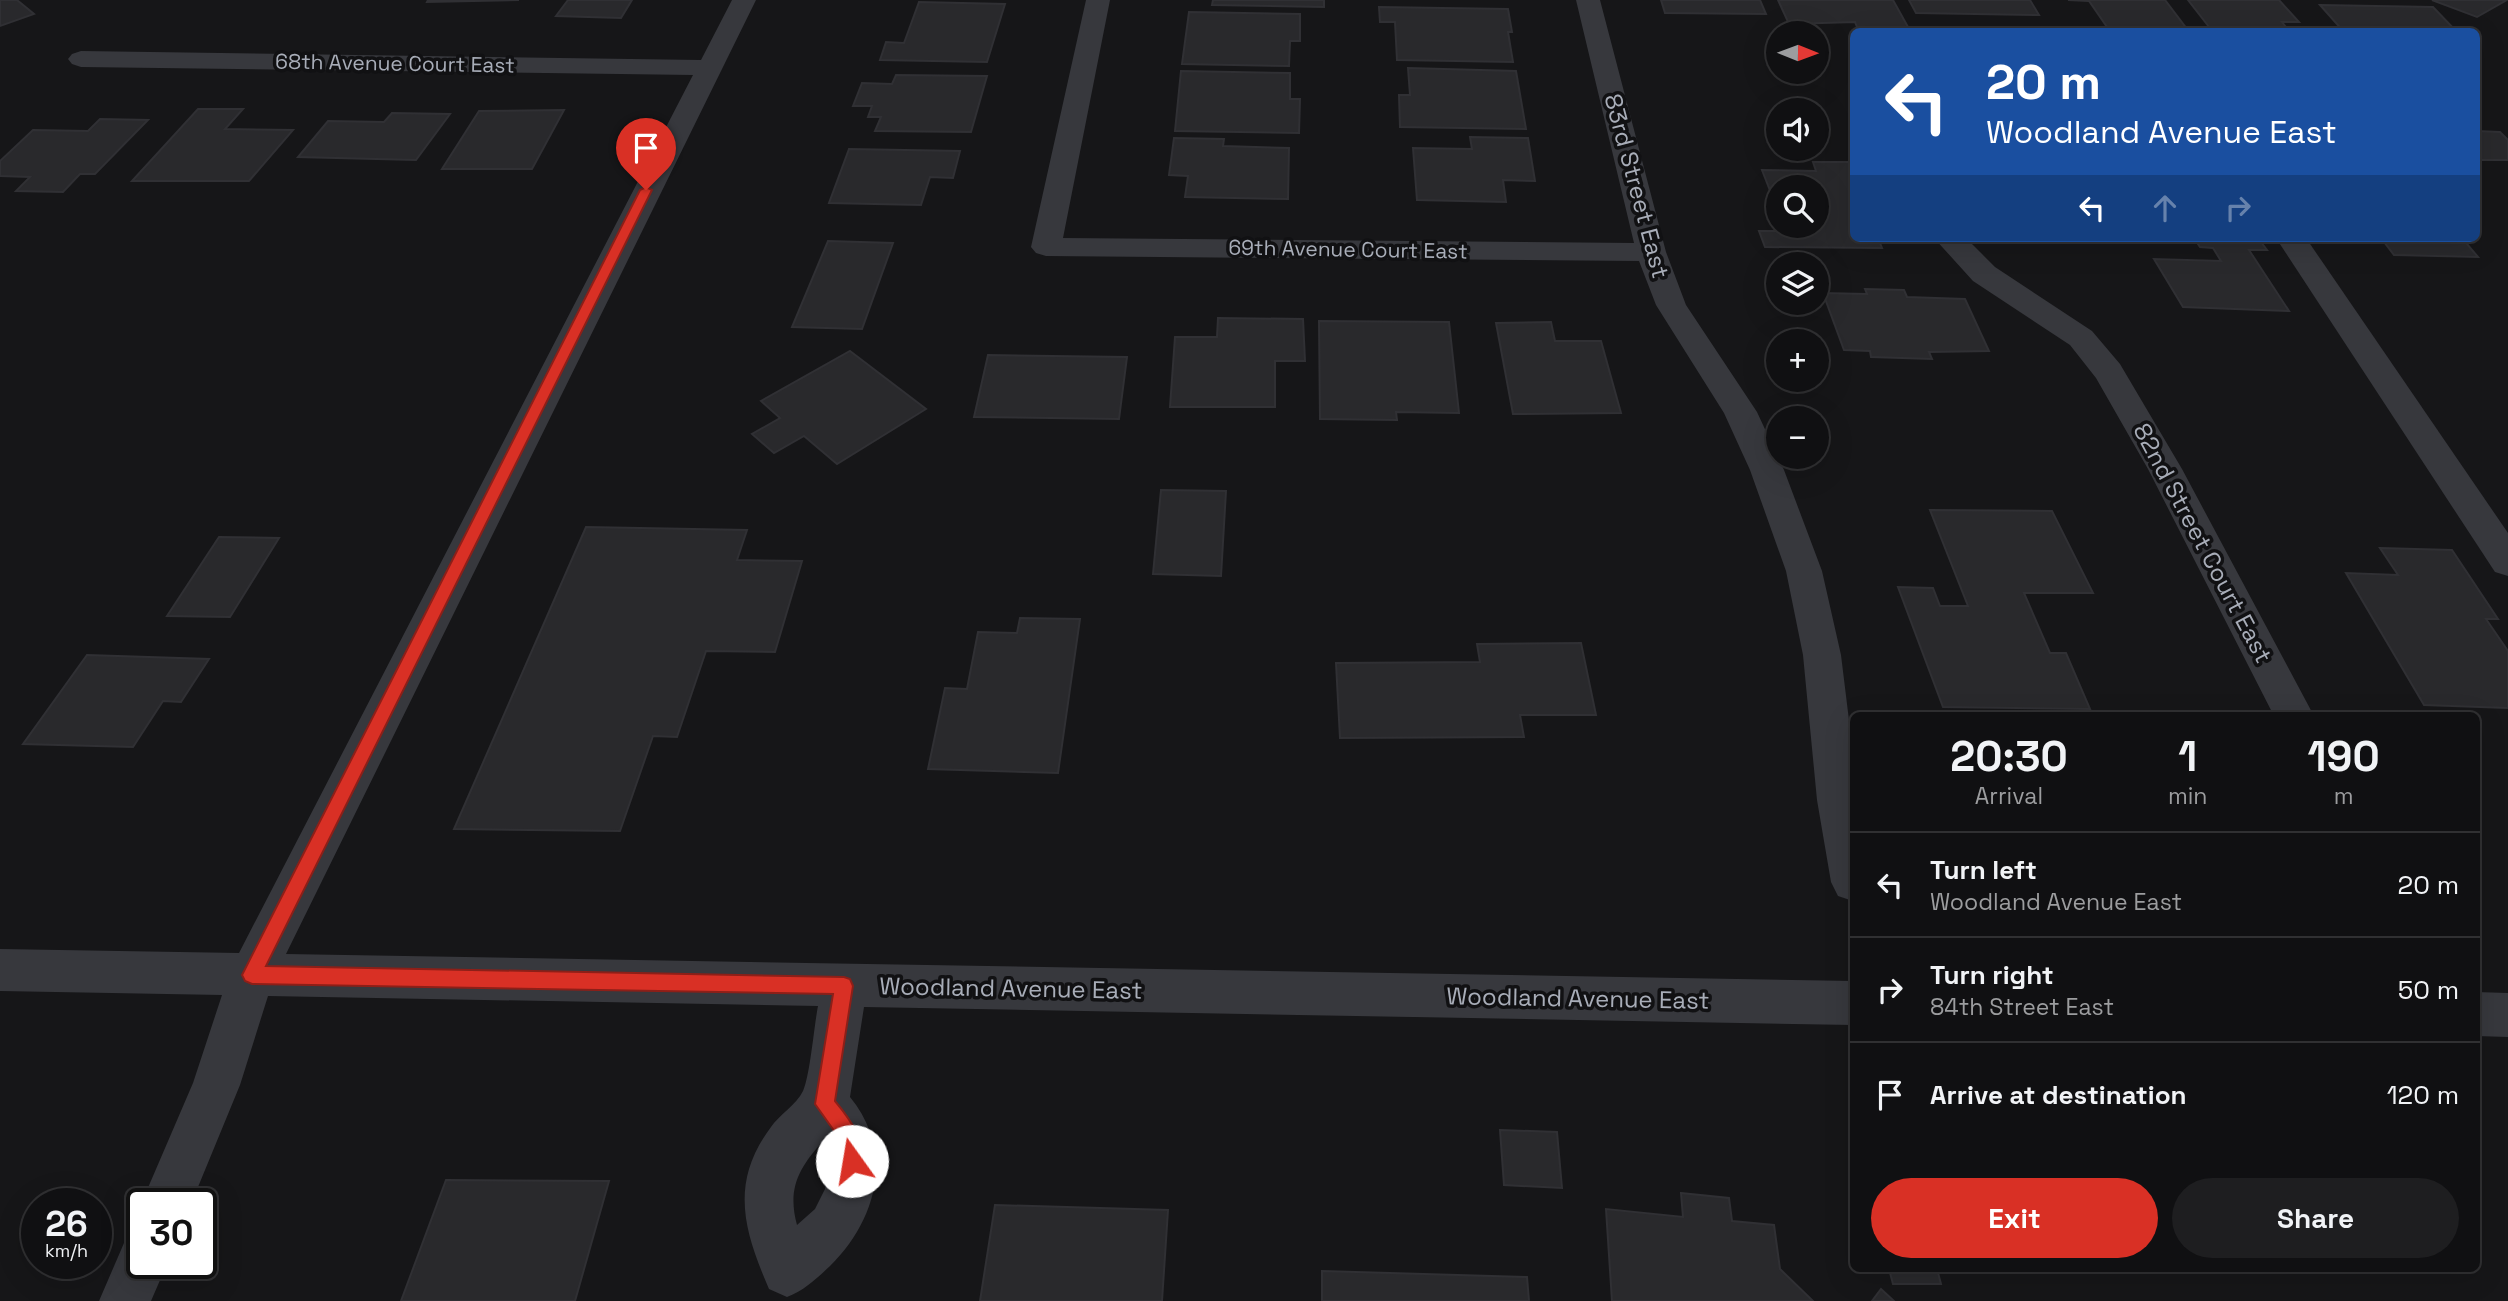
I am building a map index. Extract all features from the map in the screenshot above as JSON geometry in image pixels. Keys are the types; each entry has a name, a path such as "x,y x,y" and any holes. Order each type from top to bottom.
{"street":[{"path":"173,1188 216,1085 252,975 744,0"},
{"name":"69th Avenue Court East","path":"1098,0 1046,247 1651,252"},
{"name":"83rd Street East","path":"1588,0 1651,252 1671,305 1740,412 1767,470 1804,571 1822,655 1838,800 1850,866"},
{"name":"68th Avenue Court East","path":"81,59 708,68"},
{"name":"82nd Street Court East","path":"1953,242 1984,274 2081,338 2109,372 2165,469 2292,712"},
{"path":"2294,242 2508,562"},
{"name":"Woodland Avenue East","path":"0,970 1850,1003"},
{"path":"783,1286 768,1214 771,1181 782,1150 825,1104 844,986"},
{"path":"2480,1014 2508,1015"},
{"path":"783,1286 833,1227 850,1192 850,1143 845,1129 825,1104"},
{"path":"125,1301 134,1279"}],"building":[{"path":"0,0 17,0 34,14 0,26"},
{"path":"428,0 519,0 427,2"},
{"path":"568,0 632,0 621,18 556,16"},
{"path":"1213,0 1324,0 1324,7 1212,5"},
{"path":"1661,0 1760,0 1766,14 1665,13"},
{"path":"1778,0 1893,0 1908,27 1857,27 1855,22 1788,21"},
{"path":"1909,0 2030,0 2039,15 1916,13"},
{"path":"2068,0 2165,0 2186,28 2107,27 2089,1"},
{"path":"2188,0 2279,0 2299,22 2282,22 2287,28 2210,28"},
{"path":"2432,0 2507,0 2477,17"},
{"path":"919,2 1005,4 987,62 880,60 886,42 904,43"},
{"path":"2320,5 2433,7 2453,28 2340,28"},
{"path":"1379,7 1508,9 1512,32 1508,32 1513,62 1397,60 1395,22 1380,22"},
{"path":"1189,12 1300,14 1300,41 1290,41 1289,66 1182,64"},
{"path":"1408,68 1516,71 1526,129 1400,127 1399,95 1410,95"},
{"path":"1181,71 1290,73 1290,99 1300,99 1299,133 1175,131"},
{"path":"896,75 987,76 971,132 875,131 881,117 868,117 872,106 853,106 862,83 892,84"},
{"path":"198,109 243,109 225,129 293,130 249,181 132,181"},
{"path":"564,110 532,169 442,169 479,111"},
{"path":"392,113 450,114 416,160 298,157 328,121 384,122"},
{"path":"100,119 148,120 95,174 80,174 63,192 16,191 30,177 0,176 0,161 33,130 88,131"},
{"path":"2480,131 2500,132 2508,140 2508,160 2480,160"},
{"path":"1470,137 1528,138 1535,181 1503,180 1506,202 1417,200 1413,148 1472,149"},
{"path":"1174,138 1224,139 1223,146 1289,148 1288,199 1185,197 1188,176 1169,175"},
{"path":"849,149 960,151 953,178 930,177 921,205 829,203"},
{"path":"1813,162 1850,162 1850,242 1880,242 1882,248 1765,247 1759,231 1766,231 1766,238 1829,238 1829,175 1766,175 1766,180 1762,170 1816,171"},
{"path":"828,241 893,243 862,329 792,327"},
{"path":"2197,242 2261,242 2267,250 2249,250 2289,311 2183,307 2154,259 2221,261 2213,248 2200,247"},
{"path":"2384,242 2465,242 2478,257 2394,255"},
{"path":"1865,289 1904,290 1907,297 1965,299 1989,351 1929,352 1932,359 1871,357 1870,351 1844,350 1829,309 1829,293 1867,294"},
{"path":"1218,318 1303,319 1305,361 1275,361 1275,407 1170,407 1175,337 1217,337"},
{"path":"1319,321 1449,322 1459,413 1396,412 1397,420 1320,419"},
{"path":"1551,322 1555,341 1601,341 1621,413 1513,414 1496,323"},
{"path":"850,351 926,409 837,464 804,436 774,453 752,434 780,418 761,401"},
{"path":"988,355 1127,357 1119,419 974,417"},
{"path":"1161,490 1226,491 1221,576 1153,574"},
{"path":"1930,510 2052,511 2093,593 2024,593 2050,653 2066,653 2090,709 1943,707 1898,587 1933,588 1940,606 1968,606"},
{"path":"586,527 747,530 737,560 802,561 775,652 706,651 677,737 653,736 620,831 454,829"},
{"path":"219,537 279,538 230,617 167,616"},
{"path":"2380,548 2452,550 2498,619 2486,619 2508,651 2508,708 2424,705 2346,573 2398,575"},
{"path":"1020,618 1080,619 1058,773 928,769 945,688 967,689 978,632 1017,633"},
{"path":"1581,643 1596,715 1520,715 1524,737 1340,738 1336,663 1480,662 1477,644"},
{"path":"87,655 209,659 181,702 163,701 133,747 23,744"},
{"path":"1500,1130 1557,1132 1562,1188 1504,1185"},
{"path":"446,1180 609,1181 575,1301 401,1301"},
{"path":"1681,1193 1729,1198 1732,1221 1774,1225 1780,1269 1813,1301 1612,1301 1606,1209 1683,1217"},
{"path":"995,1205 1168,1210 1162,1301 980,1301"},
{"path":"1322,1271 1527,1277 1529,1301 1322,1301"},
{"path":"1890,1272 1938,1272 1941,1284 1893,1284"},
{"path":"1881,1289 1894,1301 1872,1301"}],"route":[{"path":"646,190 252,975 844,986 825,1104 845,1129 852,1161"}]}
